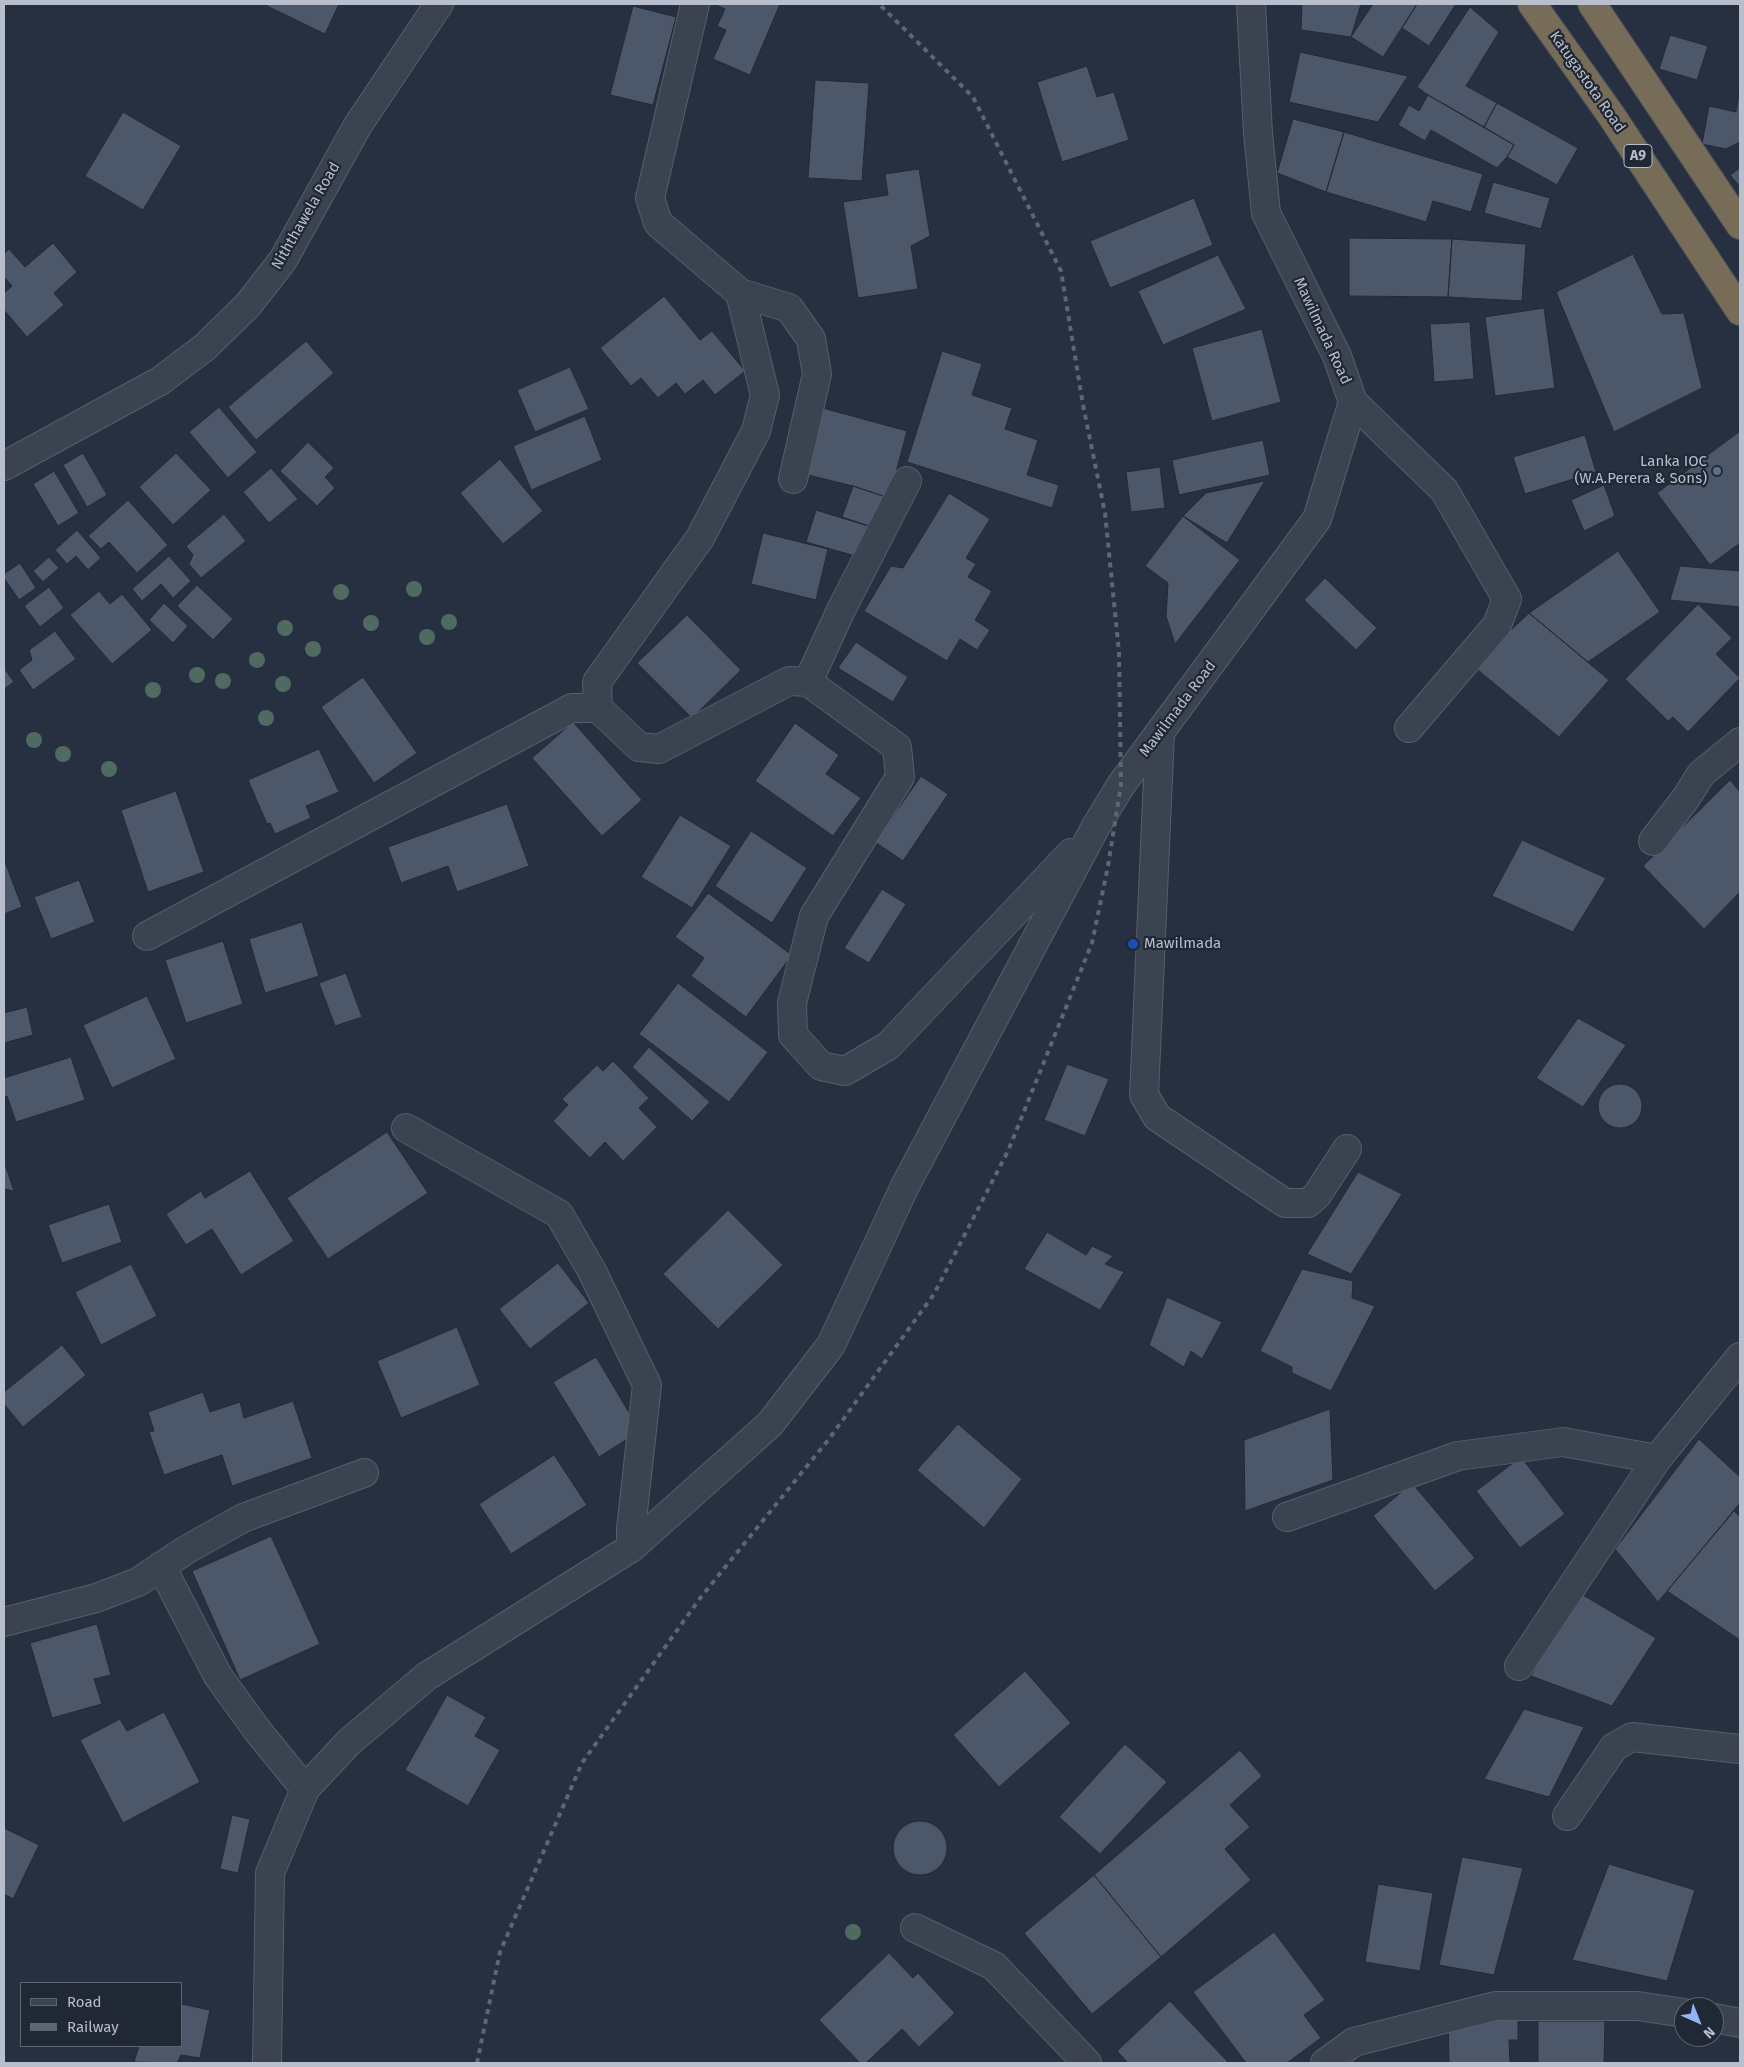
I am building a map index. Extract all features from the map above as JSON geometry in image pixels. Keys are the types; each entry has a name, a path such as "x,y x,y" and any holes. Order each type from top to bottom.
{"highway":[{"name":"Katugastota Road","path":"1532,4 1611,115 1740,311"},
{"path":"1592,4 1740,225"}],"street":[{"name":"Niththawela Road","path":"4,466 160,381 205,347 248,305 283,260 358,125 439,4"},
{"path":"695,4 650,198 658,223 740,293 789,308 811,339 816,374 793,479"},
{"name":"Mawilmada Road","path":"1095,828 1121,785 1317,519 1354,402 1336,356 1266,213 1258,133 1251,4"},
{"path":"598,708 597,682 700,538 756,431 765,395 740,293"},
{"path":"1354,402 1444,490 1507,599 1497,625 1409,728"},
{"path":"808,682 841,610 908,481"},
{"path":"147,936 572,708 598,708 639,747 659,749 789,681 808,682 896,747 900,777 814,916 792,1003 793,1035 821,1066 845,1071 888,1046 1095,828"},
{"path":"1160,733 1144,1095 1156,1117 1285,1203 1308,1203 1348,1149"},
{"path":"1653,840 1686,798 1700,774 1740,742"},
{"path":"267,2063 270,1873 305,1790 349,1742 427,1676 631,1548 770,1424 831,1345 905,1186 1095,828"},
{"path":"406,1128 559,1214 592,1271 647,1386 631,1529 631,1548"},
{"path":"1519,1666 1657,1459 1740,1357"},
{"path":"1287,1517 1458,1456 1563,1442 1657,1459"},
{"path":"4,1622 96,1598 138,1582 186,1550 243,1518 364,1473"},
{"path":"161,1566 218,1676 257,1730 305,1790"},
{"path":"1567,1816 1614,1747 1632,1737 1740,1749"},
{"path":"915,1928 994,1966 1087,2063"},
{"path":"1325,2063 1354,2042 1494,2006 1638,2006 1674,2011"},
{"path":"1724,2020 1740,2023"}],"building":[{"path":"268,4 339,4 325,34 267,6"},
{"path":"714,4 780,4 750,75 713,59 726,30 717,26 725,9"},
{"path":"1302,4 1361,4 1351,37 1301,30"},
{"path":"1373,4 1417,4 1383,57 1351,37"},
{"path":"1417,4 1456,4 1429,46 1402,28"},
{"path":"633,6 676,17 653,105 610,95"},
{"path":"1470,7 1499,32 1466,86 1497,103 1484,127 1417,87"},
{"path":"1670,35 1708,46 1697,80 1659,69"},
{"path":"1300,52 1408,76 1378,122 1289,102"},
{"path":"1087,66 1097,97 1114,92 1129,140 1062,162 1037,82"},
{"path":"815,80 869,83 862,181 808,178"},
{"path":"1740,89 1740,142 1726,149 1702,144 1709,106 1736,112"},
{"path":"1428,95 1514,145 1507,157 1497,168 1431,130 1425,141 1398,125 1409,105 1419,111"},
{"path":"1497,103 1578,148 1557,185 1507,157 1514,145 1484,127"},
{"path":"123,112 181,146 143,210 85,176"},
{"path":"1293,119 1344,132 1326,192 1277,173"},
{"path":"1344,132 1483,174 1471,212 1433,201 1426,222 1326,192"},
{"path":"1740,168 1740,187 1730,175"},
{"path":"919,169 930,236 911,246 918,289 858,298 843,202 888,195 885,174"},
{"path":"1493,182 1550,198 1541,229 1484,213"},
{"path":"1194,198 1213,245 1110,288 1090,241"},
{"path":"1349,238 1452,239 1448,297 1349,296"},
{"path":"1452,239 1526,244 1522,301 1448,297"},
{"path":"53,243 77,272 54,293 64,305 27,337 4,310 4,293 12,286 4,277 4,254 9,249 25,267"},
{"path":"1633,254 1662,314 1684,313 1702,388 1614,432 1556,292"},
{"path":"1218,255 1246,309 1163,345 1138,291"},
{"path":"664,296 700,340 712,331 745,371 715,395 703,380 685,394 676,383 658,398 641,378 631,386 600,348"},
{"path":"1544,308 1555,388 1495,396 1485,317"},
{"path":"1470,322 1474,379 1434,382 1430,324"},
{"path":"1262,329 1281,402 1212,421 1192,348"},
{"path":"306,341 334,373 256,440 228,407"},
{"path":"942,351 982,364 972,395 1012,408 1005,429 1038,440 1027,475 1059,485 1052,508 907,462"},
{"path":"570,367 589,409 535,432 517,390"},
{"path":"219,407 257,452 228,478 189,432"},
{"path":"819,407 907,431 889,498 853,486 800,473"},
{"path":"585,416 602,460 531,490 513,446"},
{"path":"1740,431 1740,543 1710,565 1657,493"},
{"path":"1585,435 1596,472 1525,494 1513,457"},
{"path":"1263,440 1270,475 1179,495 1172,460"},
{"path":"308,442 334,468 325,477 335,488 317,506 280,471"},
{"path":"83,453 107,495 87,507 63,465"},
{"path":"176,453 211,490 173,525 139,487"},
{"path":"500,459 543,511 503,544 460,493"},
{"path":"1160,467 1165,508 1131,512 1126,472"},
{"path":"271,468 298,499 269,523 243,492"},
{"path":"54,471 79,513 58,526 33,484"},
{"path":"1265,481 1227,543 1183,516 1206,493"},
{"path":"1604,485 1615,516 1584,531 1571,500"},
{"path":"853,486 889,498 878,529 842,517"},
{"path":"949,493 990,519 966,558 976,564 968,577 992,591 975,620 990,630 977,650 960,639 947,661 864,611 891,566 903,568"},
{"path":"128,500 168,545 137,573 109,542 101,549 88,536"},
{"path":"816,510 868,526 859,557 806,542"},
{"path":"224,514 246,541 201,578 189,564 193,555 186,546"},
{"path":"1183,516 1240,560 1175,644 1166,616 1168,583 1145,566"},
{"path":"77,530 101,558 88,570 76,556 67,564 55,550"},
{"path":"763,533 828,549 816,600 751,584"},
{"path":"1618,551 1660,612 1588,662 1529,613"},
{"path":"169,556 191,581 173,598 161,584 142,601 132,589"},
{"path":"49,557 59,568 43,582 33,571"},
{"path":"20,563 36,588 19,600 4,578 4,574"},
{"path":"1680,566 1740,571 1740,607 1670,600"},
{"path":"1325,578 1377,628 1356,650 1304,600"},
{"path":"197,585 233,619 213,640 177,606"},
{"path":"49,587 64,608 40,627 24,606"},
{"path":"99,591 110,604 122,594 152,630 112,664 70,615"},
{"path":"164,603 188,626 173,643 149,620"},
{"path":"1698,604 1732,638 1716,654 1740,678 1688,732 1673,717 1668,721 1625,679"},
{"path":"1529,613 1609,680 1559,737 1473,666"},
{"path":"687,615 741,670 692,718 637,663"},
{"path":"55,631 76,659 33,690 19,670 32,660 29,650"},
{"path":"856,642 908,677 893,702 838,668"},
{"path":"4,668 14,682 4,689"},
{"path":"363,677 417,753 374,783 321,707"},
{"path":"573,722 642,800 602,836 532,758"},
{"path":"795,723 839,755 826,774 861,798 833,836 755,781"},
{"path":"319,749 339,792 306,806 311,818 275,834 270,823 267,824 248,780"},
{"path":"921,776 948,794 903,861 875,842"},
{"path":"1730,780 1740,792 1740,892 1704,929 1643,866"},
{"path":"176,791 204,872 148,892 121,810"},
{"path":"507,804 529,866 457,892 448,866 401,883 388,847"},
{"path":"680,815 731,846 692,908 641,877"},
{"path":"751,831 807,868 772,923 715,886"},
{"path":"1522,840 1606,878 1573,932 1492,896"},
{"path":"4,863 22,907 4,914"},
{"path":"79,880 95,922 51,939 34,897"},
{"path":"882,889 906,904 869,963 844,948"},
{"path":"708,893 792,955 746,1017 691,976 704,958 675,937"},
{"path":"302,922 319,976 265,993 249,939"},
{"path":"223,941 243,1004 186,1023 165,960"},
{"path":"346,973 362,1017 335,1026 319,983"},
{"path":"678,983 768,1052 729,1102 639,1034"},
{"path":"147,996 176,1059 112,1088 83,1025"},
{"path":"27,1007 33,1035 4,1043 4,1013"},
{"path":"1578,1018 1626,1045 1583,1107 1536,1078"},
{"path":"649,1047 710,1102 692,1121 632,1067"},
{"path":"71,1057 85,1100 16,1122 7,1096 4,1097 4,1078"},
{"path":"613,1061 649,1098 639,1108 657,1127 623,1161 605,1142 590,1158 553,1121 568,1105 562,1099 597,1065 603,1071"},
{"path":"1067,1064 1109,1079 1085,1136 1044,1120"},
{"path":"1616,1084 1624,1084 1636,1090 1642,1106 1636,1122 1624,1128 1616,1128 1604,1122 1598,1110 1598,1102 1604,1090"},
{"path":"387,1132 428,1193 328,1259 287,1198"},
{"path":"4,1161 14,1191 4,1189"},
{"path":"250,1171 294,1241 241,1275 212,1229 186,1245 166,1214 201,1191 205,1198"},
{"path":"1358,1172 1402,1194 1351,1274 1307,1254"},
{"path":"109,1204 122,1242 62,1263 48,1225"},
{"path":"728,1210 783,1265 718,1329 663,1274"},
{"path":"1047,1232 1086,1255 1092,1246 1113,1256 1105,1264 1124,1272 1100,1310 1024,1269"},
{"path":"558,1263 589,1303 530,1349 499,1309"},
{"path":"131,1264 157,1316 101,1345 75,1292"},
{"path":"1302,1269 1353,1281 1352,1298 1375,1306 1331,1391 1292,1373 1292,1367 1260,1351"},
{"path":"1167,1297 1222,1322 1202,1359 1191,1351 1184,1367 1149,1345"},
{"path":"457,1327 480,1385 401,1418 377,1361"},
{"path":"62,1345 86,1375 23,1427 4,1404 4,1392"},
{"path":"596,1357 640,1431 599,1457 553,1382"},
{"path":"203,1392 210,1412 240,1402 244,1418 293,1401 312,1458 232,1486 222,1455 164,1475 149,1432 154,1431 148,1412"},
{"path":"1330,1409 1333,1480 1245,1511 1244,1440"},
{"path":"958,1424 1022,1479 984,1528 917,1470"},
{"path":"1699,1439 1740,1477 1740,1503 1658,1602 1615,1549"},
{"path":"554,1455 587,1505 511,1554 479,1504"},
{"path":"1521,1457 1565,1514 1520,1548 1476,1491"},
{"path":"1412,1483 1475,1558 1435,1591 1373,1516"},
{"path":"1734,1511 1740,1517 1740,1640 1667,1591"},
{"path":"271,1536 320,1644 240,1680 192,1571"},
{"path":"1576,1591 1656,1638 1612,1706 1531,1676"},
{"path":"97,1624 111,1675 94,1679 102,1704 52,1718 30,1643"},
{"path":"1025,1671 1071,1723 999,1787 953,1735"},
{"path":"447,1695 486,1717 475,1736 500,1750 468,1806 405,1770"},
{"path":"1524,1709 1584,1727 1549,1797 1484,1779"},
{"path":"164,1712 200,1782 123,1823 80,1740 120,1719 127,1731"},
{"path":"1125,1744 1167,1782 1100,1854 1059,1817"},
{"path":"1240,1750 1262,1776 1230,1805 1250,1827 1225,1849 1251,1880 1161,1957 1094,1875"},
{"path":"232,1815 250,1819 238,1873 220,1869"},
{"path":"920,1821 930,1823 939,1829 945,1838 947,1848 945,1858 939,1867 930,1873 920,1875 910,1873 901,1867 895,1858 893,1848 895,1838 901,1829 910,1823"},
{"path":"4,1828 39,1845 13,1899 4,1894"},
{"path":"1462,1857 1523,1868 1494,1975 1439,1965"},
{"path":"1609,1864 1695,1890 1667,1981 1572,1960"},
{"path":"1094,1875 1161,1957 1092,2014 1024,1933"},
{"path":"1378,1884 1433,1893 1420,1971 1365,1962"},
{"path":"1274,1932 1325,2000 1304,2015 1321,2038 1287,2063 1246,2063 1193,1992"},
{"path":"889,1953 913,1978 918,1973 955,2013 919,2047 902,2029 866,2063 860,2063 819,2020"},
{"path":"1170,2001 1229,2063 1128,2063 1117,2051"},
{"path":"182,2004 210,2010 200,2058 181,2055 177,2063 134,2062 139,2047 182,2047"},
{"path":"1518,2020 1518,2040 1509,2040 1510,2062 1534,2063 1449,2063 1448,2022"},
{"path":"1538,2021 1605,2021 1604,2063 1538,2063"}],"railway":[{"path":"477,2063 500,1952 582,1763 701,1597 829,1439 934,1294 1008,1151 1092,943 1108,866 1121,785 1119,652 1105,513 1083,405 1061,271 973,97 879,4"}],"place":[{"name":"Lanka IOC (W.A.Perera & Sons)","path":"1717,471"},
{"name":"Mawilmada","path":"1133,944"}]}
